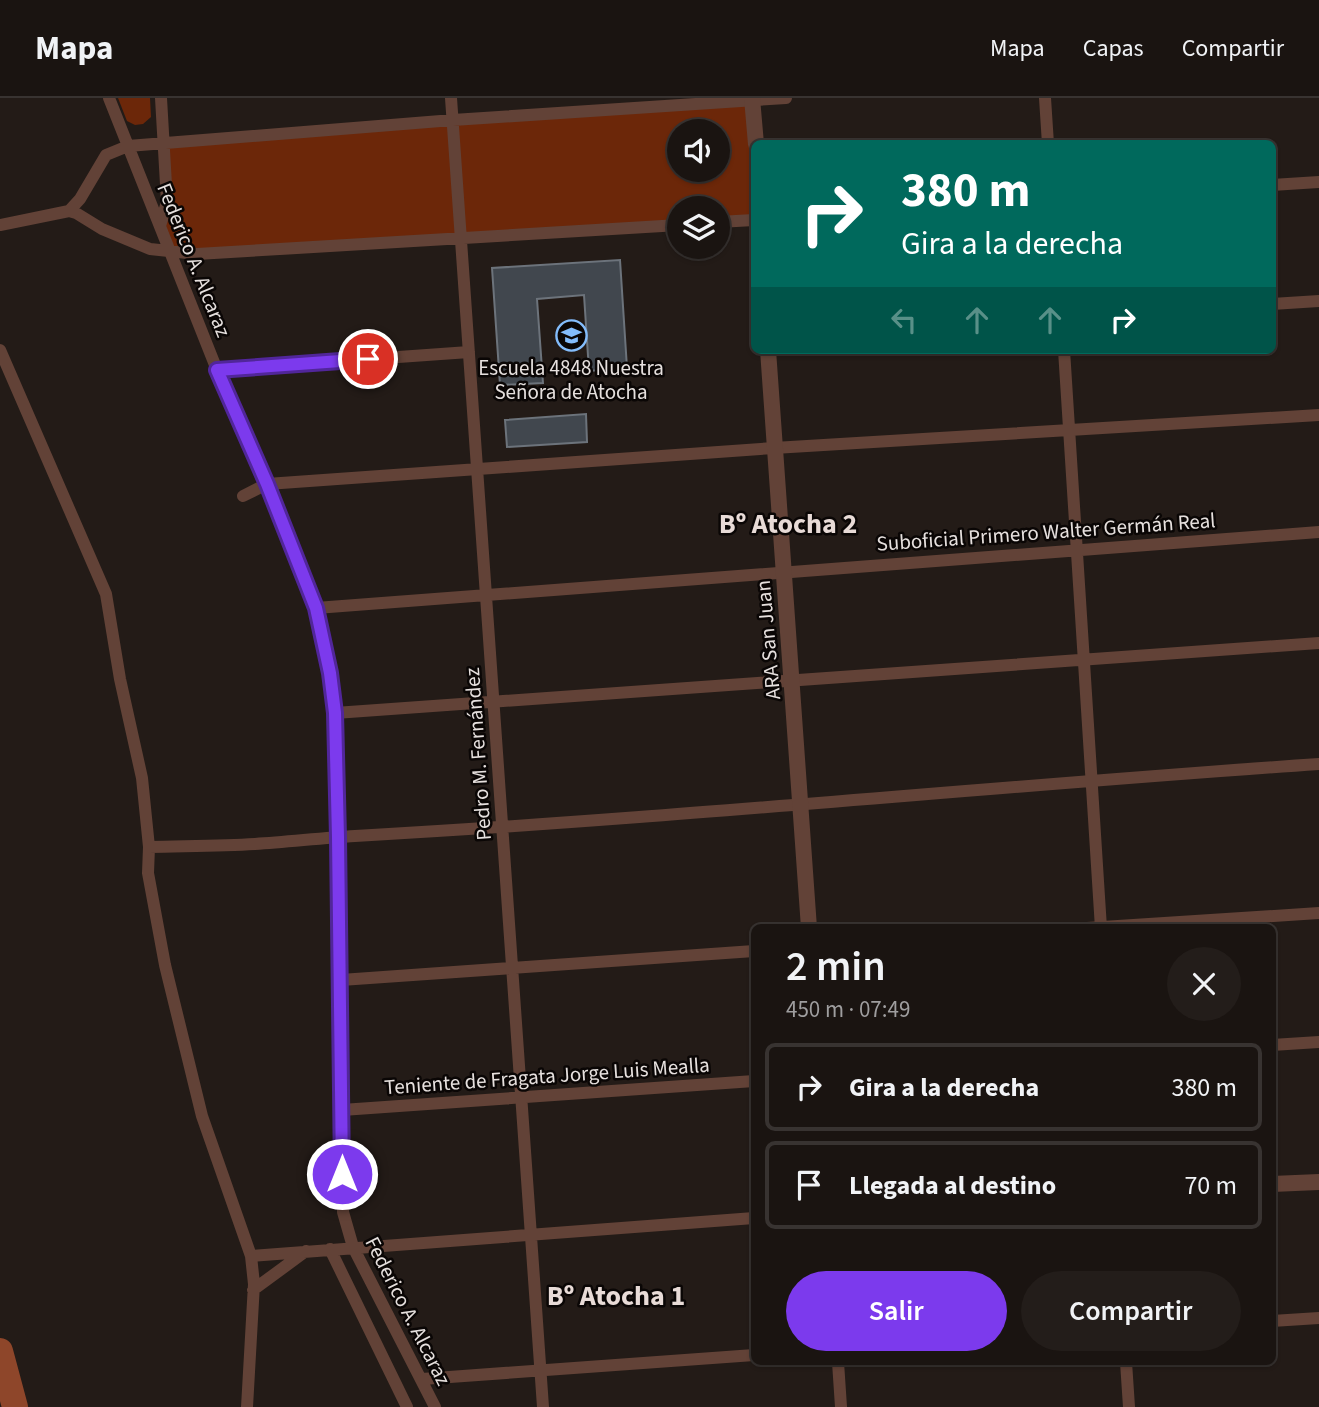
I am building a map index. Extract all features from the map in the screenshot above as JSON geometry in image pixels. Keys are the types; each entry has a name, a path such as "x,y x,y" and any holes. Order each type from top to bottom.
{"street":[{"name":"Federico A. Alcaraz","path":"109,98 217,370 267,484 316,608 330,673 335,713 343,1212 353,1247 435,1407"},
{"path":"160,98 167,202 160,226"},
{"name":"Pedro M. Fernández","path":"451,98 543,1407"},
{"path":"69,211 80,199 106,155 128,146 453,120 786,98"},
{"path":"1045,98 1048,140"},
{"path":"752,99 756,140"},
{"path":"1276,185 1319,182"},
{"path":"0,225 69,211 76,212 131,243 150,249 197,254 667,226"},
{"path":"730,221 751,220"},
{"path":"1276,304 1319,301"},
{"path":"0,350 106,594 120,679 142,778 151,900 202,1116 251,1256 253,1290 247,1407"},
{"path":"217,370 469,352"},
{"name":"ARA San Juan","path":"768,354 809,924"},
{"path":"1064,354 1101,924"},
{"path":"243,496 267,484 774,448 1319,415"},
{"name":"Suboficial Primero Walter Germán Real","path":"316,608 1319,532"},
{"path":"335,713 792,679 1083,662 1319,643"},
{"path":"149,847 254,844 503,828 1319,764"},
{"path":"1148,924 1319,913"},
{"path":"341,980 751,951"},
{"path":"1276,1045 1319,1042"},
{"name":"Teniente de Fragata Jorge Luis Mealla","path":"342,1110 751,1081"},
{"path":"1276,1184 1319,1182"},
{"path":"251,1256 751,1217"},
{"path":"330,1249 407,1407"},
{"path":"253,1290 306,1251"},
{"path":"1276,1321 1319,1318"},
{"path":"422,1379 751,1355"},
{"path":"838,1365 841,1407"},
{"path":"1126,1365 1129,1407"}],"shaded area":[{"path":"118,98 150,98 151,117 143,124 135,125 127,121"},
{"path":"752,100 751,220 730,221 730,196 667,196 667,226 170,251 160,226 164,143"}],"building":[{"path":"620,260 627,368 589,371 584,295 537,299 543,383 500,385 492,268"},
{"path":"586,414 587,442 507,447 505,420"}],"waterway":[{"path":"0,1351 15,1407"}],"place":[{"name":"Escuela 4848 Nuestra Señora de Atocha","path":"571,336"}],"district":[{"name":"Bº Atocha 2","path":"788,523"},
{"name":"Bº Atocha 1","path":"616,1295"}],"route":[{"path":"342,1174 338,837 335,713 330,673 316,608 267,484 217,370 368,359"}]}
